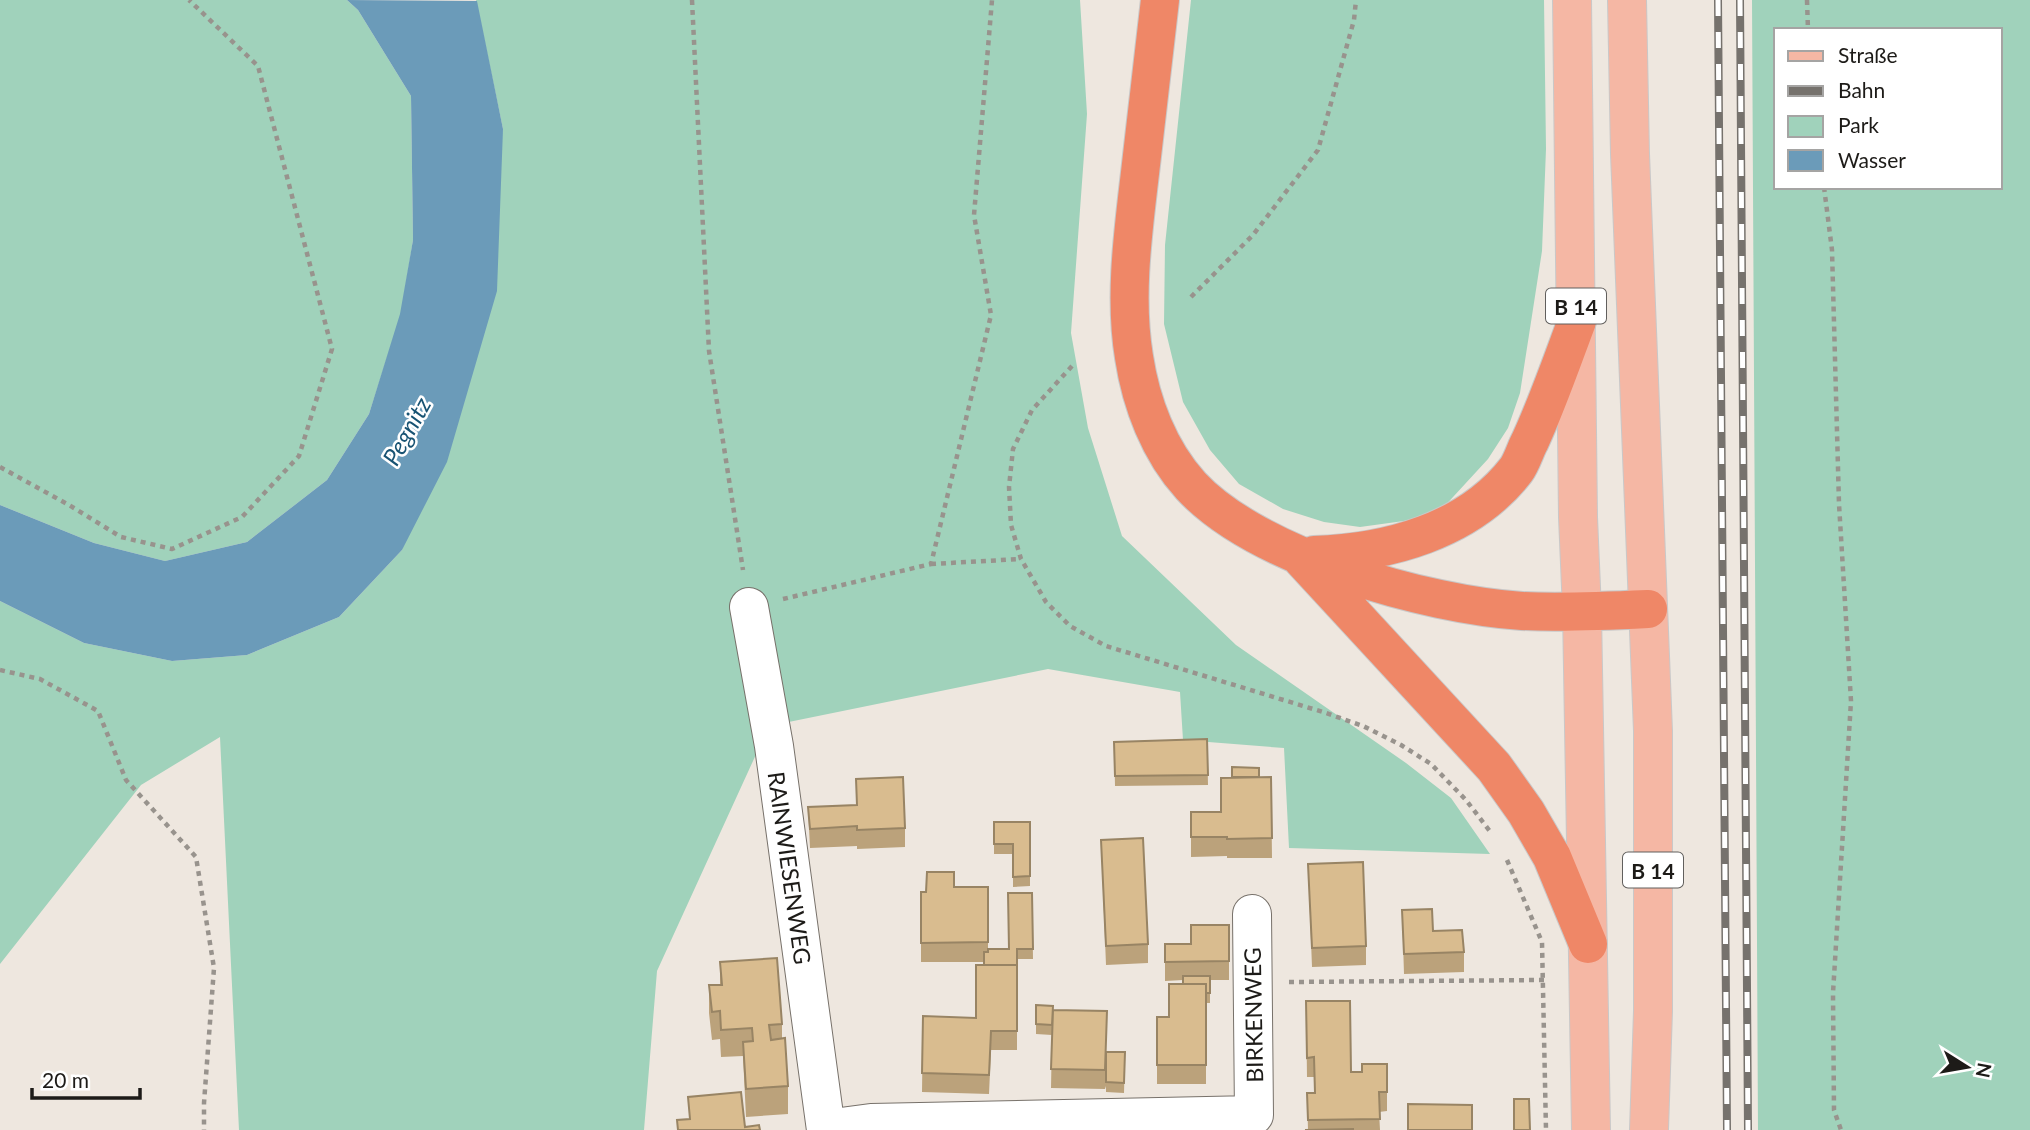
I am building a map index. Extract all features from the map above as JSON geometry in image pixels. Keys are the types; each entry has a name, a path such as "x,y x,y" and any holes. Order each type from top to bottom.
{"highway":[{"path":"1160,0 1133,229 1130,301 1133,357 1142,393 1160,442 1191,486 1230,520 1298,555 1363,578 1465,603 1521,611 1648,609"},
{"path":"1298,555 1348,554 1392,545 1436,530 1478,508 1517,469 1540,419 1577,321"},
{"path":"1298,555 1494,767 1526,812 1552,858 1588,944"}],"main road":[{"name":"B 14","path":"1572,0 1578,517 1591,1130"},
{"name":"B 14","path":"1627,0 1630,154 1653,732 1653,1011 1649,1130"}],"street":[{"name":"RAINWIESENWEG","path":"749,607 774,746 826,1129"},
{"name":"BIRKENWEG","path":"826,1129 871,1123 1254,1123 1252,914"}],"path":[{"path":"0,467 121,537 172,549 242,517 299,456 332,349 258,66 189,0"},
{"path":"692,0 709,351 749,607 930,564 1021,559"},
{"path":"930,564 991,315 974,215 992,0"},
{"path":"1191,298 1253,235 1318,150 1354,20 1356,0"},
{"path":"1807,0 1808,28"},
{"path":"1824,189 1832,250 1839,504 1851,701 1833,993 1834,1111 1841,1130"},
{"path":"1072,366 1032,410 1013,449 1009,487 1011,525 1021,559 1046,602 1070,626 1106,646 1363,726 1401,745 1431,764 1466,800 1494,837"},
{"path":"0,670 40,679 98,711 126,780 196,857 214,968 204,1130"},
{"path":"1506,857 1542,942 1546,1130"},
{"path":"1252,982 1544,980"}],"green space":[{"path":"0,0 347,0 358,10 411,96 413,240 401,314 369,414 327,480 247,542 165,561 94,543 0,505"},
{"path":"476,0 1080,0 1087,114 1071,333 1088,428 1122,536 1236,645 1406,763 1451,798 1490,854 1289,848 1284,748 1183,740 1180,692 1048,669 769,726 657,971 644,1130 239,1130 220,737 141,785 0,964 0,601 84,643 172,661 247,655 339,617 402,550 503,129"},
{"path":"1191,0 1544,0 1546,149 1542,251 1520,393 1508,428 1488,459 1442,509 1411,520 1360,527 1324,522 1283,509 1239,484 1210,450 1183,402 1164,324 1165,245"},
{"path":"1752,0 2030,0 2030,1130 1758,1130"}],"water":[{"name":"Pegnitz","path":"347,0 477,1 503,129 497,291 447,462 402,550 339,617 247,655 172,661 84,643 0,601 0,505 94,543 165,561 247,542 327,480 369,414 400,314 413,240 411,96 358,10"}],"building":[{"path":"1207,739 1208,775 1115,776 1114,742"},
{"path":"1232,767 1259,768 1259,777 1232,777"},
{"path":"903,777 905,828 857,830 857,826 810,829 808,807 857,805 856,779"},
{"path":"1271,777 1272,838 1191,837 1191,812 1221,812 1221,778"},
{"path":"994,822 1030,822 1030,876 1013,877 1013,844 994,844"},
{"path":"1143,838 1148,944 1106,946 1101,840"},
{"path":"1363,862 1366,946 1312,948 1308,864"},
{"path":"927,872 954,872 954,887 988,887 988,942 921,943 921,892 926,892"},
{"path":"1008,893 1032,893 1033,949 1017,949 1017,965 984,965 984,952 988,952 988,949 1009,949"},
{"path":"1432,909 1433,931 1462,930 1464,952 1404,954 1402,910"},
{"path":"1191,925 1229,925 1229,961 1165,962 1165,944 1191,944"},
{"path":"777,958 782,1024 769,1025 771,1040 785,1038 788,1086 746,1089 743,1042 753,1041 752,1028 721,1030 720,1011 712,1012 709,985 722,985 720,962"},
{"path":"976,965 1017,965 1017,1031 991,1031 989,1075 922,1073 923,1016 976,1018"},
{"path":"1183,976 1210,976 1210,993 1206,993 1206,984 1183,984"},
{"path":"1169,984 1206,984 1206,1065 1157,1065 1157,1017 1169,1017"},
{"path":"1306,1001 1350,1001 1351,1072 1362,1072 1362,1064 1387,1064 1387,1092 1379,1092 1380,1119 1308,1120 1307,1093 1315,1093 1314,1057 1307,1058"},
{"path":"1036,1005 1053,1006 1052,1025 1036,1024"},
{"path":"1053,1010 1107,1011 1105,1070 1051,1069"},
{"path":"1106,1052 1125,1052 1124,1083 1106,1082"},
{"path":"741,1092 745,1127 759,1125 760,1130 678,1130 677,1120 690,1119 688,1097"},
{"path":"1514,1099 1529,1099 1530,1130 1514,1130"},
{"path":"1408,1104 1472,1105 1472,1130 1408,1130"}],"railway":[{"path":"1718,0 1727,1130"},
{"path":"1740,0 1748,1130"}]}
